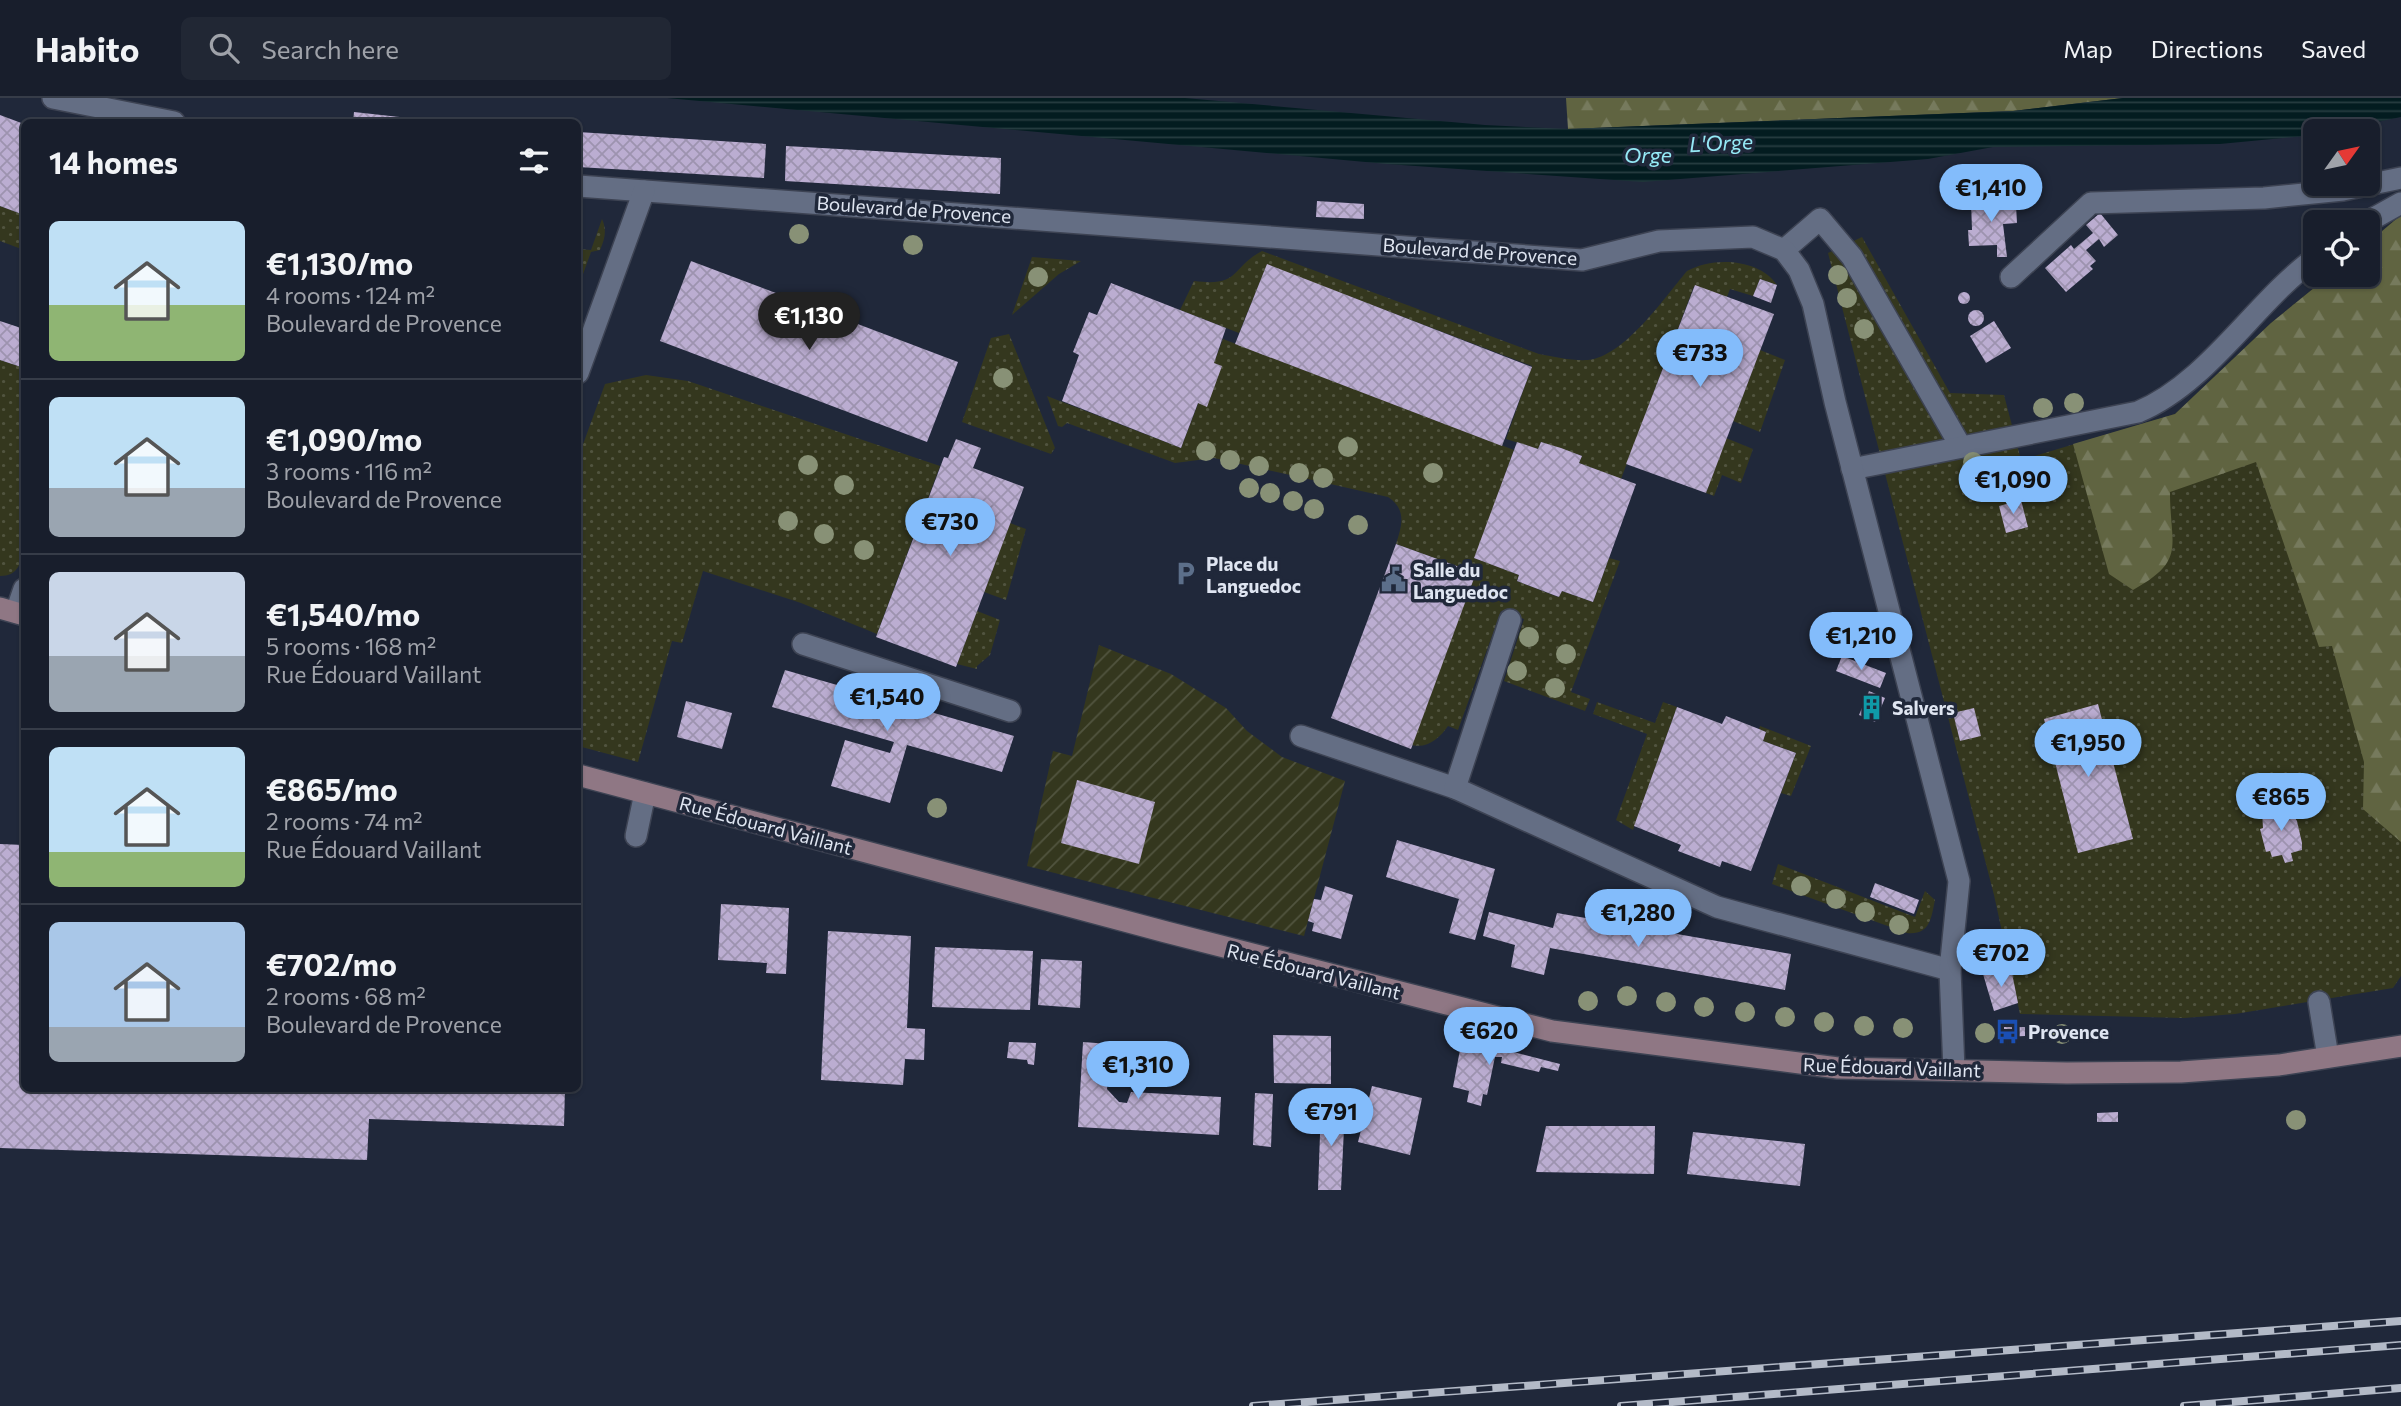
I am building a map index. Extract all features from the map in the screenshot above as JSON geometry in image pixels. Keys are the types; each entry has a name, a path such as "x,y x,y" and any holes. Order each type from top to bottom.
{"street":[{"path":"53,98 159,119"},
{"path":"2011,277 2091,203 2264,198 2343,190 2401,178"},
{"name":"Boulevard de Provence","path":"581,186 1583,260 1659,242 1753,237 1784,250"},
{"path":"581,365 644,191"},
{"path":"2380,215 2401,203"},
{"path":"1954,1070 1950,970 1959,881 1852,469 1813,304 1799,270 1784,250 1820,219 1852,257 1961,447"},
{"path":"1852,469 2138,412 2153,406 2207,362 2303,267"},
{"path":"13,612 21,595"},
{"path":"1455,788 1510,620"},
{"path":"803,644 1010,711"},
{"path":"1301,736 1455,788 1717,907 1950,970"},
{"name":"Rue Édouard Vaillant","path":"581,776 1178,936 1552,1031 1838,1068 2181,1072 2279,1065 2401,1046"},
{"path":"636,836 645,793"},
{"path":"2319,1002 2328,1057"}],"green space":[{"path":"1566,98 2123,98 2013,111 1568,129"},
{"path":"0,206 21,214 21,249 0,241"},
{"path":"2401,215 2401,976 2393,988 2235,1014 2184,1018 2020,1014 1994,895 1828,253 1862,237 1950,393 2004,395 2021,460 2175,414 2271,323 2315,287 2380,287 2380,233"},
{"path":"2401,215 2401,842 2363,809 2364,762 2332,646 2319,647 2256,462 2170,492 2172,550 2162,570 2133,590 2109,574 2073,444 2175,414 2271,323 2315,287 2380,287 2380,233"},
{"path":"602,219 605,231 603,242 600,250 591,252 581,280 581,249 591,250"},
{"path":"1262,251 1539,354 1576,360 1602,356 1616,348 1643,324 1687,271 1698,266 1723,262 1748,265 1769,276 1777,285 1760,279 1753,296 1730,289 1727,297 1694,286 1621,479 1579,463 1582,456 1541,442 1538,449 1506,439 1532,366 1267,265 1239,333 1180,310 1194,281 1228,279"},
{"path":"1032,257 1081,261 1059,274 1012,315"},
{"path":"1009,334 1055,448 1051,454 962,422 991,338"},
{"path":"1223,339 1514,450 1475,558 1519,575 1517,581 1558,597 1562,591 1593,602 1609,558 1620,561 1571,692 1590,699 1585,711 1504,681 1524,619 1501,611 1458,730 1448,726 1433,742 1412,745 1470,571 1396,544 1401,518 1394,502 1388,497 1214,458 1175,463 1067,423 1062,427 1058,426 1047,396 1181,448"},
{"path":"1760,350 1785,360 1760,432 1733,421"},
{"path":"0,360 21,367 21,558 11,574 0,576"},
{"path":"646,375 688,381 940,466 877,634 801,603 703,571 682,643 672,641 638,762 581,747 581,450 605,384"},
{"path":"1726,438 1753,449 1741,483 1722,475 1714,496 1706,493"},
{"path":"1010,523 1026,529 1006,600 984,592"},
{"path":"977,611 1000,620 990,655 977,669 957,664"},
{"path":"1099,645 1171,674 1226,708 1247,731 1282,757 1345,781 1304,936 1027,866 1053,751 1072,756"},
{"path":"1597,702 1655,723 1663,702 1677,707 1633,830 1616,820 1647,734 1593,714"},
{"path":"1760,726 1811,746 1791,796 1781,793 1796,753 1763,741 1766,732 1759,729"},
{"path":"1778,864 1915,917 1925,891 1935,900 1930,919 1921,931 1907,933 1772,884"}],"water":[{"name":"Orge","path":"667,98 1185,98 1485,125 1568,129 2013,111 2123,98 2401,98 2401,117 2380,121 2380,119 2303,119 2303,136 2220,144 1993,147 1928,159 1643,182 1387,164"}],"building":[{"path":"354,112 418,119 353,119"},
{"path":"0,115 21,123 21,214 0,206"},
{"path":"581,132 766,144 764,178 581,167"},
{"path":"786,146 1001,158 1000,194 785,181"},
{"path":"2000,200 2001,206 2016,205 2017,223 2003,224 2007,257 1997,257 1997,245 1969,246 1968,230 1972,230 1971,201"},
{"path":"1317,201 1364,204 1364,219 1316,217"},
{"path":"2100,213 2118,235 2104,247 2099,239 2086,250 2096,261 2090,266 2093,269 2066,292 2045,268 2071,245 2074,249 2093,233 2086,225"},
{"path":"691,261 958,362 927,442 660,341"},
{"path":"1267,264 1532,367 1502,446 1235,344"},
{"path":"1760,279 1777,285 1771,303 1753,296"},
{"path":"1111,283 1226,328 1214,363 1222,366 1207,407 1198,403 1181,448 1062,401 1079,355 1073,352 1089,312 1097,315"},
{"path":"1695,285 1774,314 1706,493 1626,464"},
{"path":"1964,292 1970,298 1964,304 1958,298"},
{"path":"1976,310 1984,318 1976,326 1968,318"},
{"path":"0,321 21,328 21,367 0,360"},
{"path":"1994,321 2011,348 1986,363 1970,336"},
{"path":"956,439 981,448 973,468 1024,487 956,667 876,637 944,457 948,458"},
{"path":"1517,442 1538,449 1541,442 1561,448 1582,456 1579,463 1636,484 1593,602 1562,591 1559,597 1517,581 1519,575 1474,558"},
{"path":"2021,500 2028,527 2006,533 1999,506"},
{"path":"1396,544 1476,573 1411,749 1331,718"},
{"path":"1842,656 1886,673 1880,688 1836,671"},
{"path":"785,670 1014,736 1002,772 907,745 890,803 831,786 845,740 890,753 894,742 772,707"},
{"name":"Salvers","path":"1869,691 1885,698 1875,722 1859,715"},
{"path":"686,701 732,713 722,749 677,737"},
{"path":"2098,704 2133,839 2078,853 2044,719"},
{"path":"1677,707 1722,724 1726,716 1766,732 1763,741 1796,753 1751,871 1722,861 1720,867 1678,851 1681,845 1634,826"},
{"path":"1974,708 1981,736 1960,741 1953,713"},
{"path":"1077,780 1155,802 1139,864 1061,843"},
{"path":"2287,806 2297,821 2302,850 2291,853 2293,861 2285,863 2282,855 2272,857 2270,851 2266,852 2260,829 2263,828 2262,812"},
{"path":"1397,840 1495,869 1475,940 1449,933 1459,899 1386,877"},
{"path":"0,844 21,845 21,1092 565,1092 564,1126 369,1119 367,1160 0,1148"},
{"path":"1875,883 1919,900 1914,914 1870,897"},
{"path":"1325,886 1353,895 1341,939 1312,931 1314,923 1308,921 1314,899 1321,900"},
{"path":"721,904 789,908 786,974 766,973 767,963 718,960"},
{"path":"1489,912 1553,928 1557,913 1791,954 1785,990 1550,948 1544,975 1511,967 1515,945 1483,936"},
{"path":"828,931 911,936 907,1028 925,1029 924,1060 905,1059 903,1085 821,1080"},
{"path":"935,947 1033,951 1030,1010 932,1007"},
{"path":"1041,959 1082,961 1080,1008 1038,1005"},
{"path":"2011,968 2018,1003 1994,1011 1983,974"},
{"path":"2004,1027 2025,1027 2025,1036 2004,1037"},
{"path":"1273,1035 1331,1036 1331,1084 1274,1083"},
{"path":"1462,1039 1560,1064 1558,1071 1541,1067 1539,1072 1501,1063 1502,1057 1495,1057 1487,1095 1483,1094 1481,1106 1467,1102 1469,1091 1453,1087"},
{"path":"1009,1042 1036,1043 1034,1065 1028,1064 1027,1060 1007,1058"},
{"path":"1083,1042 1122,1045 1120,1082 1108,1081 1107,1089 1119,1102 1127,1103 1131,1092 1221,1097 1219,1135 1078,1127"},
{"path":"1372,1086 1422,1098 1410,1155 1358,1142"},
{"path":"1255,1093 1273,1094 1271,1147 1253,1145"},
{"path":"1321,1107 1345,1108 1341,1190 1318,1190"},
{"path":"2118,1112 2118,1122 2097,1122 2097,1113"},
{"path":"1546,1126 1655,1126 1654,1174 1536,1172"},
{"path":"1693,1132 1805,1144 1800,1186 1687,1174"}],"railway":[{"path":"1253,1406 2401,1321"},
{"path":"1621,1406 2401,1345"},
{"path":"2184,1406 2401,1388"}],"place":[{"name":"Place du Languedoc","path":"1186,574"},
{"name":"Salle du Languedoc","path":"1393,580"},
{"name":"Salvers","path":"1872,707"},
{"name":"Provence","path":"2008,1031"}],"water label":[{"name":"L'Orge","path":"1721,142"}]}
